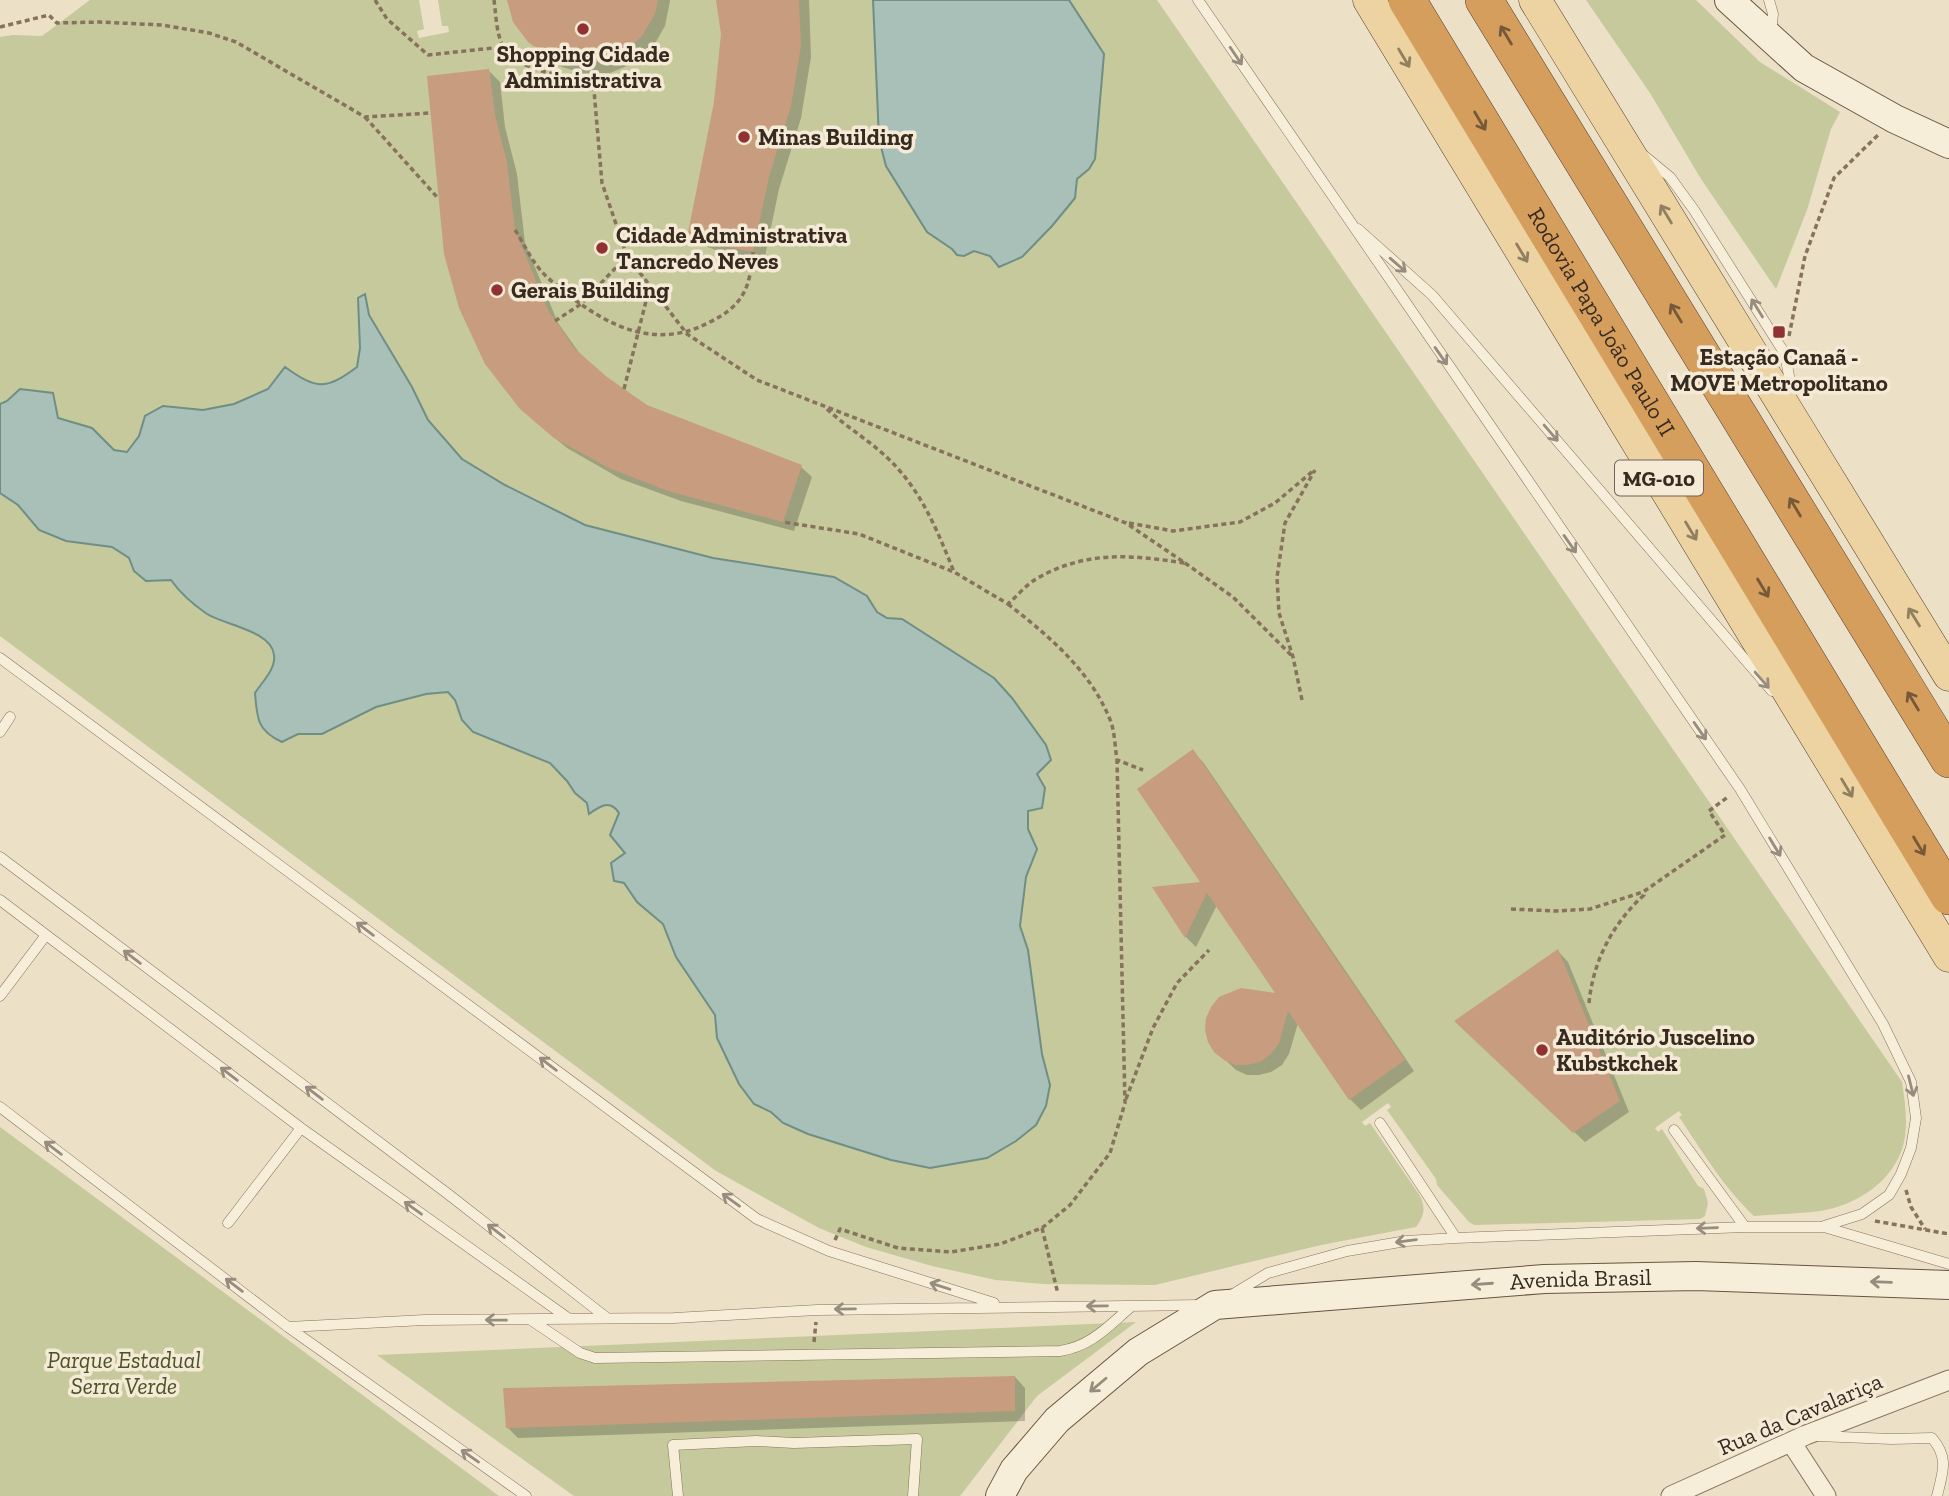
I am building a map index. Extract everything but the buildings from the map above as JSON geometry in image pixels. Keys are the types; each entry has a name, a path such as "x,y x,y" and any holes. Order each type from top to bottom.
{"highway":[{"name":"Rodovia Papa João Paulo II","path":"1406,0 1949,896"},
{"path":"1484,0 1949,759"}],"main road":[{"name":"MG-010","path":"1369,0 1949,956"},
{"path":"1535,0 1949,675"}],"street":[{"path":"1729,0 1804,68 1895,119 1949,144"},
{"name":"Avenida Brasil","path":"1214,1305 1544,1279 1696,1276 1949,1285"},
{"path":"1000,1496 1014,1470 1057,1420 1138,1352 1214,1305"},
{"name":"Rua da Cavalariça","path":"1671,1496 1798,1439 1949,1380"},
{"path":"1798,1439 1826,1496"}],"lane":[{"path":"1198,0 1740,789 1883,1024 1911,1082 1916,1118 1911,1149 1889,1195 1862,1214 1824,1227"},
{"path":"1769,0 1773,14 1770,37"},
{"path":"1620,139 1654,162 1670,177 1786,354 1791,387 1790,417"},
{"path":"1347,220 1432,295 1828,756"},
{"path":"0,658 757,1219 829,1251 1005,1307"},
{"path":"0,732 10,717"},
{"path":"0,857 448,1194 607,1318"},
{"path":"0,900 301,1128 568,1319"},
{"path":"0,996 46,935"},
{"path":"0,1107 288,1327 526,1496"},
{"path":"1380,1123 1455,1238"},
{"path":"229,1223 301,1128"},
{"path":"1674,1130 1745,1227"},
{"path":"288,1327 425,1320 674,1318 817,1310 1214,1305 1268,1273 1334,1255 1406,1241 1745,1227 1824,1227 1949,1264"},
{"path":"531,1320 580,1353 594,1358 1060,1351 1078,1348 1090,1342 1132,1306"},
{"path":"1798,1439 1932,1438 1942,1448 1946,1461 1937,1496"},
{"path":"678,1496 673,1445 917,1439 913,1496"}],"path":[{"path":"375,0 387,19 428,55 503,47"},
{"path":"494,0 503,47 525,66 569,78 593,79 603,183 627,256 687,334 757,380 1126,523 1173,531 1240,522 1275,503 1315,470 1285,523 1277,577 1279,613 1293,657 1302,700"},
{"path":"0,27 49,15 57,23 162,25 209,33 236,42 365,117 437,197"},
{"path":"365,117 430,113"},
{"path":"1786,354 1805,256 1834,178 1895,119"},
{"path":"515,230 538,268 581,304 607,322 637,332 687,334 735,306 748,288 753,251"},
{"path":"555,321 581,304 627,256"},
{"path":"624,389 649,285"},
{"path":"824,406 845,426 882,453 911,485 934,522 954,572"},
{"path":"783,522 859,534 954,572 1008,604 1048,636 1090,680 1112,724 1117,760 1125,1103"},
{"path":"1126,523 1233,597 1293,657"},
{"path":"1008,604 1034,580 1068,563 1136,556 1185,564"},
{"path":"1117,760 1143,770"},
{"path":"1511,909 1590,909 1643,892 1726,835 1709,811 1740,789"},
{"path":"1589,1003 1591,981 1615,926 1644,895 1643,892"},
{"path":"829,1251 840,1229 898,1248 951,1252 1000,1244 1042,1228 1070,1205 1110,1153 1153,1028 1177,983 1209,950"},
{"path":"1901,1174 1911,1206 1925,1229"},
{"path":"1862,1214 1879,1223 1949,1234"},
{"path":"1042,1228 1060,1307"},
{"path":"813,1355 817,1310"}],"green space":[{"path":"90,0 419,0 424,29 417,31 419,38 449,32 448,26 442,26 438,0 1157,0 1902,1082 1906,1112 1905,1135 1899,1156 1892,1168 1872,1189 1834,1208 1754,1216 1714,1169 1679,1117 1682,1115 1679,1111 1655,1128 1658,1132 1662,1129 1698,1186 1704,1189 1708,1203 1705,1216 1700,1219 1474,1225 1437,1185 1436,1179 1387,1110 1391,1107 1388,1103 1362,1122 1365,1126 1370,1123 1420,1196 1423,1212 1416,1227 1321,1245 1155,1285 1044,1284 996,1280 932,1266 866,1247 819,1228 716,1171 0,636 0,37 42,36"},
{"path":"1586,0 1696,0 1760,62 1840,112 1831,129 1807,210 1776,289 1701,179 1650,93"},
{"name":"Parque Estadual Serra Verde","path":"0,1127 499,1496 0,1496"},
{"path":"1136,1322 1037,1396 960,1496 574,1496 377,1355"}],"water":[{"path":"873,0 1069,0 1104,54 1095,159 1089,169 1077,179 1075,198 1022,257 999,267 990,256 974,251 964,256 957,255 927,232 886,166 879,139"},
{"path":"365,294 369,315 412,387 428,420 462,459 505,485 585,525 713,558 834,577 867,596 877,612 887,618 902,619 994,678 1012,698 1046,745 1051,760 1037,774 1045,788 1042,808 1028,811 1028,829 1037,849 1026,877 1020,926 1028,950 1042,1054 1050,1085 1046,1106 1036,1125 1016,1141 987,1158 930,1168 891,1160 808,1134 783,1123 771,1112 754,1104 739,1084 717,1038 715,1015 676,957 663,924 637,902 624,883 614,881 611,863 625,853 610,835 619,813 616,809 605,805 589,814 587,803 550,763 473,732 462,720 455,700 448,692 426,694 376,707 322,734 298,734 282,742 274,738 260,723 255,693 271,670 274,660 271,647 265,640 257,634 207,614 187,598 171,580 146,581 134,571 129,558 112,547 66,541 39,530 18,505 0,493 0,404 20,389 53,393 58,418 92,428 114,450 127,452 139,436 145,416 163,406 203,410 234,404 268,389 285,367 305,380 321,384 346,375 357,367 360,348 358,298"}],"place":[{"name":"Shopping Cidade Administrativa","path":"583,29"},
{"name":"Minas Building","path":"744,137"},
{"name":"Cidade Administrativa Tancredo Neves","path":"602,248"},
{"name":"Gerais Building","path":"497,290"},
{"name":"Estação Canaã - MOVE Metropolitano","path":"1779,332"},
{"name":"Auditório Juscelino Kubstkchek","path":"1542,1050"}]}
